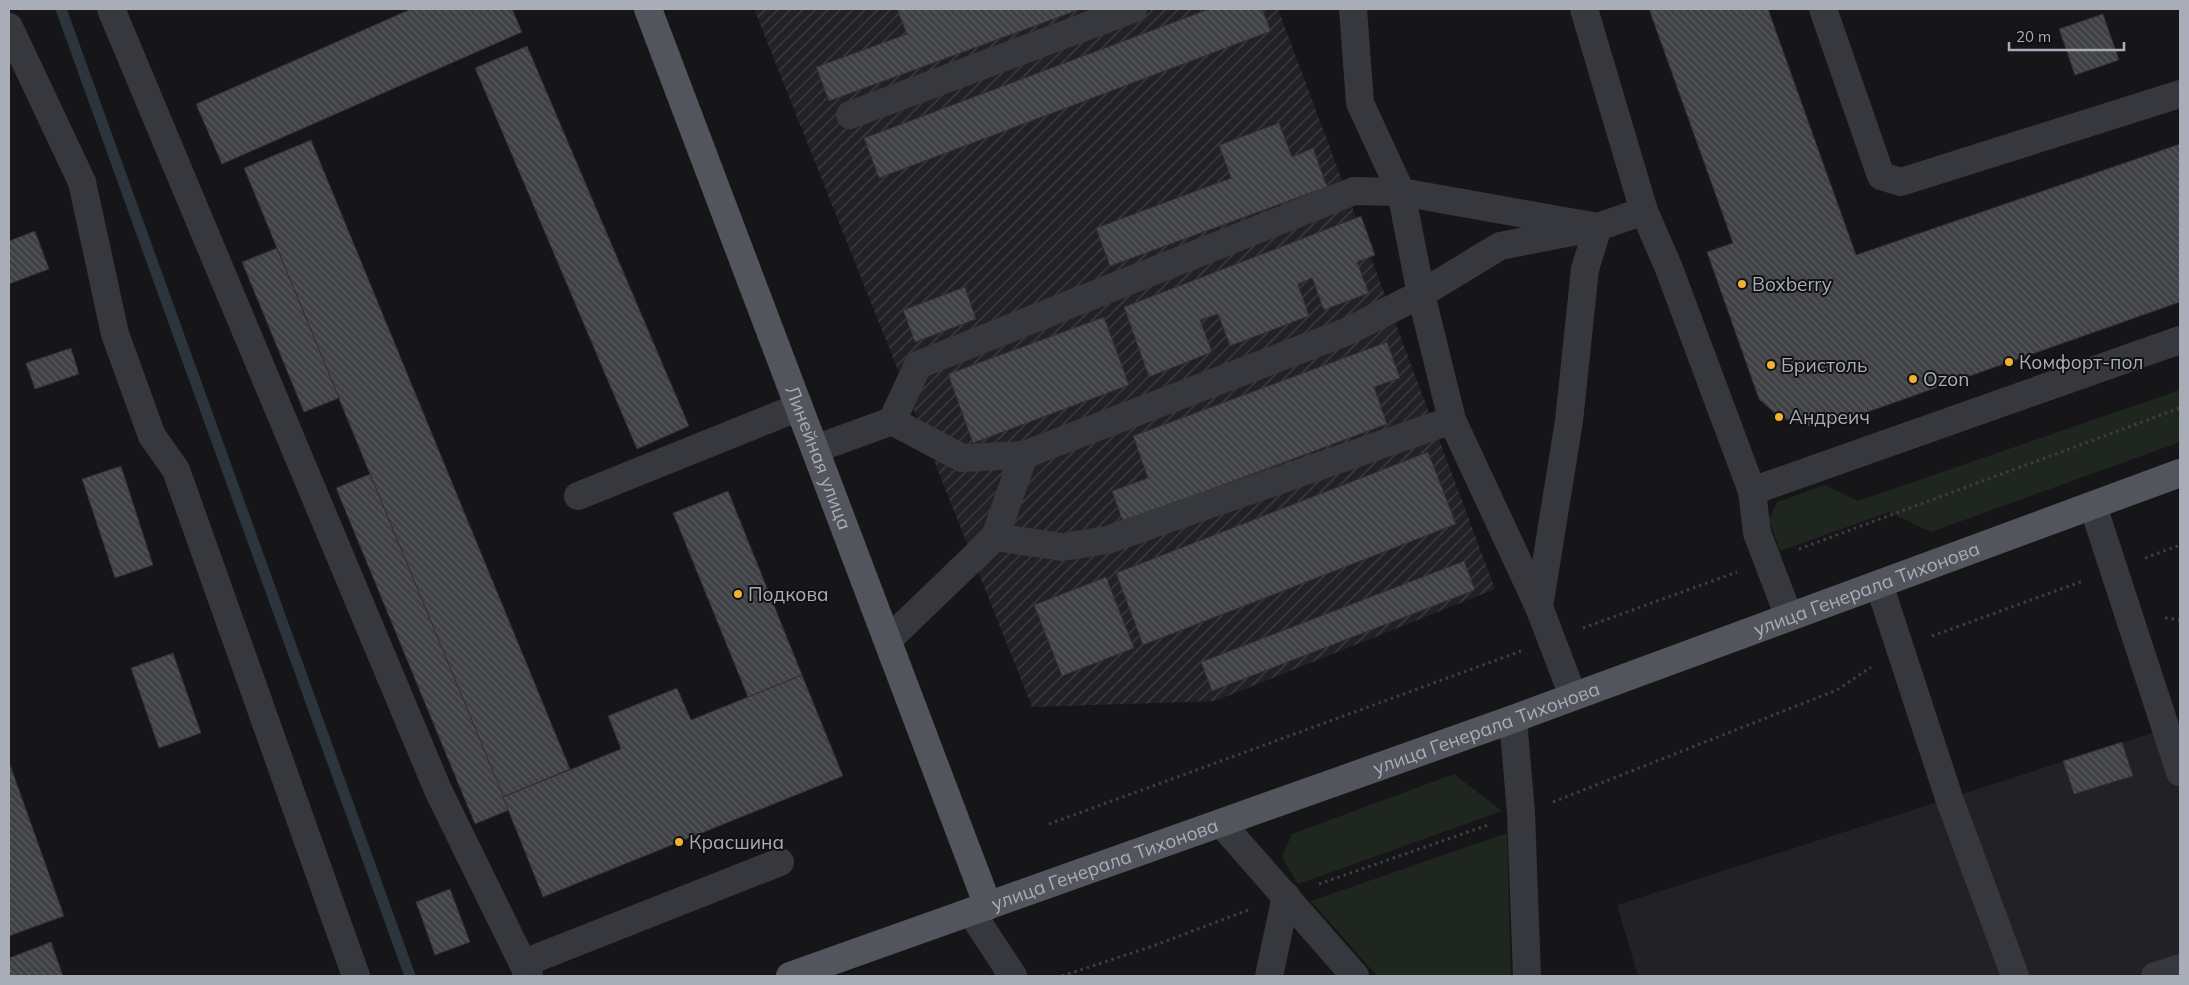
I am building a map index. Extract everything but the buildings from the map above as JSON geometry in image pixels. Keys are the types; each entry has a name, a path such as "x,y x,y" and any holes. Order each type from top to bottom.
{"main road":[{"name":"Линейная улица","path":"648,9 798,407 889,639 980,909"},
{"name":"улица Генерала Тихонова","path":"790,976 1512,719 2180,473"}],"street":[{"path":"111,9 438,790 526,970 780,862"},
{"path":"850,115 1133,9"},
{"path":"1584,9 1644,211 1668,266 1752,491 1757,533 1789,617"},
{"path":"1824,9 1881,176 1901,182 2180,94"},
{"path":"1351,10 1360,103 1401,192 1421,294 1452,420 1539,606 1573,696"},
{"path":"9,27 82,182 115,334 152,436 176,470 356,976"},
{"path":"815,449 892,421 918,365 1354,192 1401,192 1598,227"},
{"path":"892,421 962,458 1024,455 1346,332 1421,294 1500,246 1598,227 1644,211"},
{"path":"1539,606 1569,421 1586,269 1598,227"},
{"path":"1752,491 2180,340"},
{"path":"578,496 798,407"},
{"path":"995,537 1062,548 1107,540 1452,420"},
{"path":"889,639 995,537 1024,455"},
{"path":"2093,506 2180,772"},
{"path":"1879,584 1949,798 2015,976"},
{"path":"1512,719 1520,813 1527,976"},
{"path":"1221,823 1355,976"},
{"path":"1269,976 1286,896"},
{"name":"Линейная улица","path":"980,909 1013,976"},
{"path":"2155,976 2180,968"}],"path":[{"path":"1049,824 2180,408"}],"shaded area":[{"path":"754,9 1278,9 1495,589 1215,701 1032,707"},
{"path":"2180,390 2180,442 1931,532 1889,512 1780,551 1769,519 1777,502 1825,485 1858,501"},
{"path":"2180,724 2180,976 1638,976 1617,905"},
{"path":"1454,774 1502,811 1298,884 1282,857 1292,834"},
{"path":"1507,833 1511,976 1377,976 1311,901"}],"waterway":[{"path":"61,9 410,976"}],"place":[{"name":"Boxberry","path":"1742,284"},
{"name":"Комфорт-пол","path":"2009,362"},
{"name":"Бристоль","path":"1771,365"},
{"name":"Ozon","path":"1913,379"},
{"name":"Андреич","path":"1779,417"},
{"name":"Подкова","path":"738,594"},
{"name":"Красшина","path":"679,842"}]}
